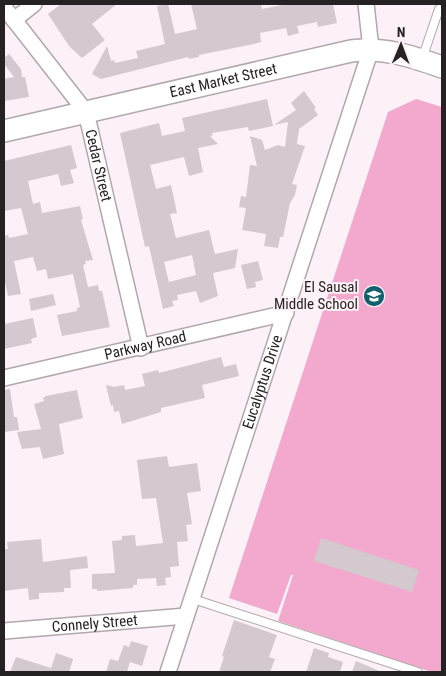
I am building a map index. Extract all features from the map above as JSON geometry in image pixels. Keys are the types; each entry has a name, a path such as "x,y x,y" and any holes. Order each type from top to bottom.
{"main road":[{"name":"East Market Street","path":"4,131 343,52 372,49 393,51 442,67"}],"street":[{"path":"14,20 34,4"},
{"name":"Eucalyptus Drive","path":"168,672 372,49 366,4"},
{"name":"Cedar Street","path":"4,7 86,112 141,348"},
{"name":"Parkway Road","path":"4,378 141,348 286,312"},
{"name":"Connely Street","path":"4,631 186,616"}],"lane":[{"path":"422,60 439,9"},
{"path":"193,599 418,672"}],"shaded area":[{"name":"El Sausal Middle School","path":"416,99 442,107 442,672 432,672 278,621 293,575 291,575 277,614 229,598 388,112"}],"building":[{"path":"61,4 117,4 92,24 105,40 82,58 69,46 48,14"},
{"path":"168,4 175,34 197,29 191,4 261,4 262,9 287,4 333,4 337,23 318,27 317,22 297,26 299,33 288,36 286,28 260,33 261,42 199,55 199,57 189,59 188,57 101,79 92,74 107,46 111,61 114,60 115,63 138,58 136,51 165,44 157,6"},
{"path":"9,54 21,69 22,77 25,77 29,97 4,101 4,79 14,77 4,64 4,58"},
{"path":"304,91 316,108 314,109 318,115 299,129 297,144 305,146 292,184 297,185 295,195 290,203 283,237 280,237 278,248 264,246 266,234 242,230 246,208 239,207 241,196 246,197 250,165 257,166 250,136 262,140 265,150 278,145 285,147 288,122 274,125 296,110 291,103"},
{"path":"267,99 273,126 249,131 248,127 212,133 213,135 210,136 218,144 198,148 203,172 189,176 184,157 150,165 156,189 171,185 177,213 170,214 176,238 209,230 215,254 238,249 235,268 213,273 218,296 200,303 196,291 177,295 178,300 172,301 174,306 163,309 149,246 145,247 120,133 159,123 162,136 185,131 182,118","holes":["192,255 196,275 169,282 164,262"]},
{"path":"71,145 77,168 70,170 74,183 61,186 58,174 28,181 33,204 40,202 42,213 80,206 83,219 81,220 93,260 85,261 86,264 83,265 88,287 98,285 99,291 102,291 110,327 62,336 57,315 77,311 77,308 80,307 73,274 48,279 46,269 37,271 33,257 14,261 21,294 8,296 4,277 4,236 8,235 9,238 28,234 21,208 4,211 4,161"},
{"path":"258,261 263,280 255,282 256,287 247,289 241,265"},
{"path":"53,294 56,305 31,311 29,299"},
{"path":"33,318 37,337 31,339 32,343 4,349 4,324"},
{"path":"221,357 224,367 236,364 239,376 202,385 205,398 161,408 161,412 122,424 119,411 114,412 113,405 111,406 106,385 114,387 124,385 125,390 145,386 142,374 158,370 159,373"},
{"path":"10,389 14,417 17,417 19,430 4,432 4,390"},
{"path":"77,390 83,418 59,424 64,454 43,459 40,447 22,449 17,432 41,429 34,404 44,401 43,398 46,396"},
{"path":"167,456 169,467 197,463 201,491 187,493 192,524 186,525 188,541 177,542 179,566 170,567 171,577 165,578 166,585 157,586 156,578 137,579 137,585 133,585 133,588 97,591 97,589 92,589 92,574 115,573 112,541 122,540 122,536 135,535 136,546 163,543 156,498 142,499 137,460"},
{"path":"321,538 419,570 412,592 314,561"},
{"path":"41,539 43,562 87,556 88,568 70,570 71,588 64,588 64,592 39,593 39,599 29,600 28,588 4,591 4,549 8,549 7,542"},
{"path":"234,620 277,635 269,657 275,659 270,672 219,672 224,657 222,656"},
{"path":"131,641 148,646 142,666 130,662 127,672 106,672 110,659 118,661 124,645 129,647"},
{"path":"314,648 329,653 328,657 343,662 340,672 306,672"},
{"path":"56,653 73,659 69,672 10,672 16,657 51,668"},
{"path":"356,661 382,672 352,672"}],"place":[{"name":"El Sausal Middle School","path":"374,296"}]}
